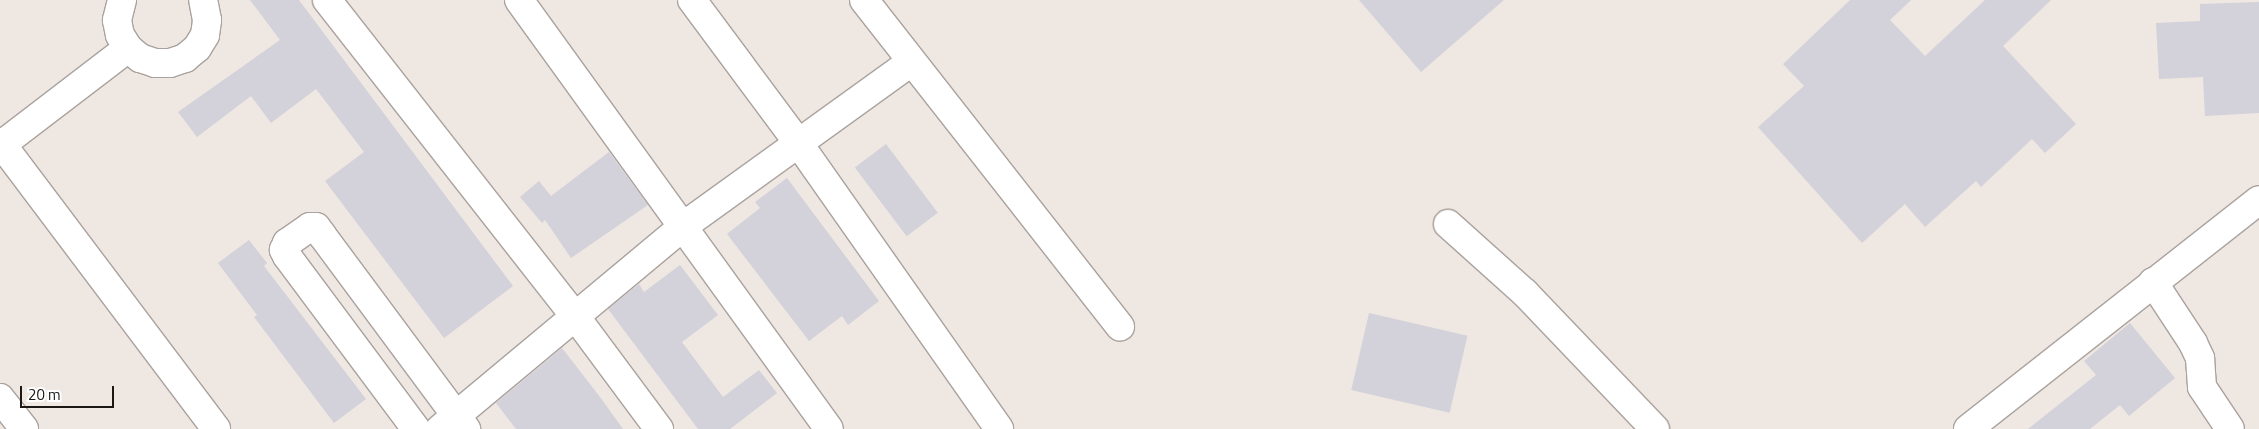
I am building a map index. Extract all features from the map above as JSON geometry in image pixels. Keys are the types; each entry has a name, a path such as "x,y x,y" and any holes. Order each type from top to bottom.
{"street":[{"path":"122,0 117,20 120,35 128,48 140,58 155,63 170,63 184,58 196,48 205,35 208,20 203,0"},
{"path":"327,0 575,316 659,429"},
{"path":"519,0 685,226 829,429"},
{"path":"692,0 799,144 999,429"},
{"path":"864,0 1120,326"},
{"path":"128,48 1,144 216,429"},
{"path":"416,429 287,256 284,250 287,243 310,227 316,227 454,425 575,316 685,226 912,62"},
{"path":"1968,429 2152,282 2259,200"},
{"path":"1448,224 1525,293 1655,429"},
{"path":"2152,282 2193,343 2200,358 2202,387 2230,429"},
{"path":"0,398 24,429"}],"building":[{"path":"250,0 299,0 513,286 444,338 325,181 364,152 316,89 271,123 251,96 197,137 178,112 280,40"},
{"path":"1359,0 1504,0 1421,72"},
{"path":"1850,0 1911,0 1890,20 1925,56 1985,0 2051,0 2003,46 2076,124 2045,153 2032,139 1981,187 1976,181 1925,227 1905,204 1862,243 1758,127 1804,86 1783,64"},
{"path":"2259,2 2259,113 2205,116 2203,77 2159,79 2156,23 2200,21 2200,4"},
{"path":"886,144 938,213 907,236 855,167"},
{"path":"609,152 648,205 571,258 545,220 542,223 520,197 539,181 551,196"},
{"path":"787,178 879,301 848,325 842,316 809,341 727,234 760,208 755,202"},
{"path":"249,240 267,263 264,266 366,399 334,423 254,317 257,315 218,263"},
{"path":"680,265 718,315 682,342 723,397 759,370 777,393 730,429 698,429 608,309 639,284 644,292"},
{"path":"1369,313 1467,336 1450,413 1351,390"},
{"path":"2130,323 2175,378 2129,416 2120,405 2090,429 2028,429 2096,375 2084,361"},
{"path":"562,348 623,429 516,429 496,403"}]}
